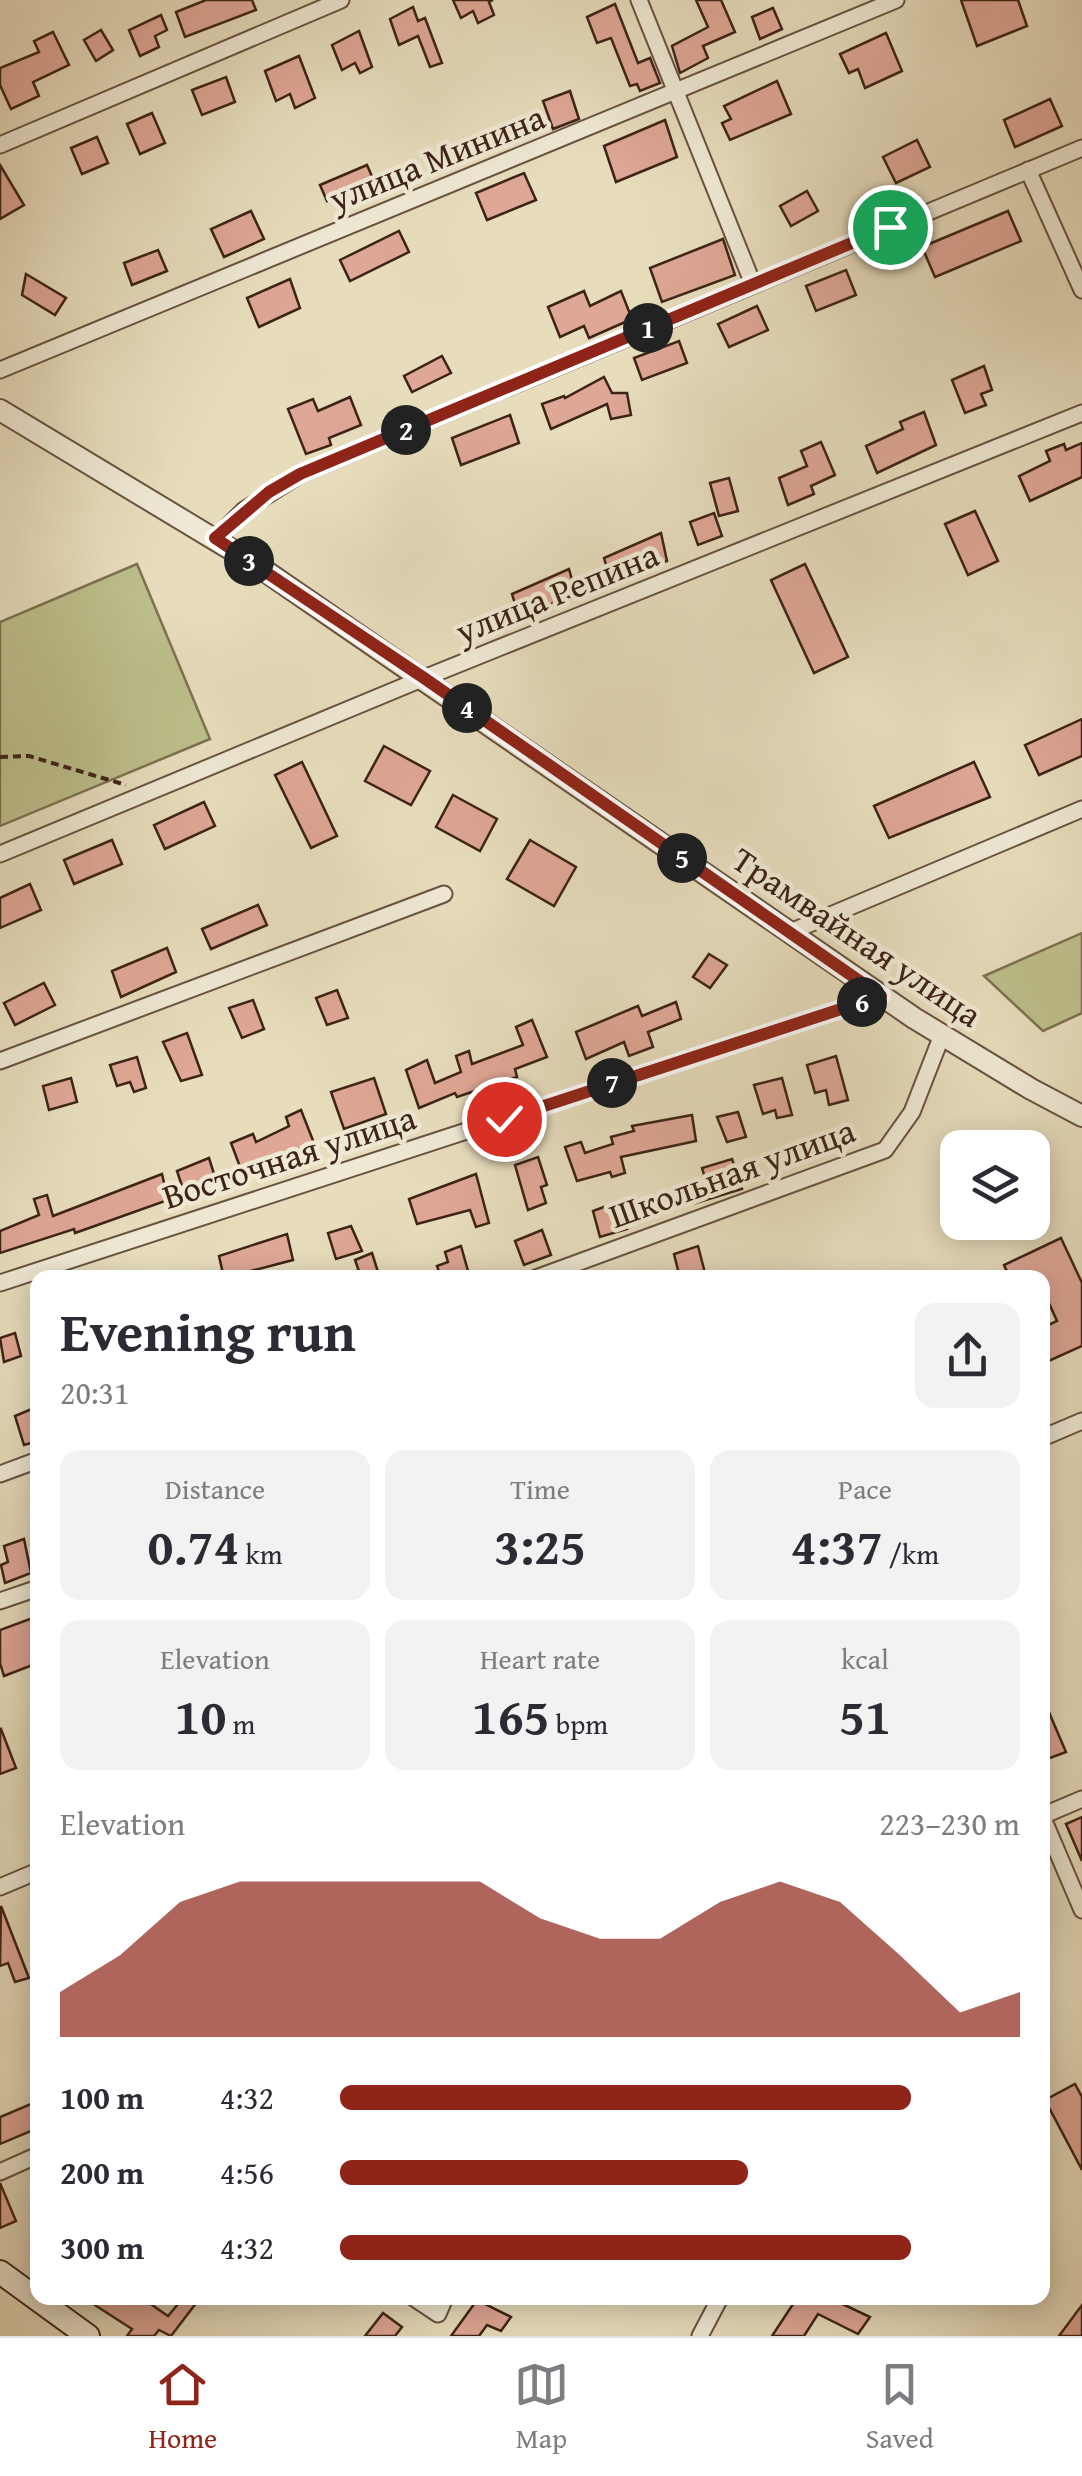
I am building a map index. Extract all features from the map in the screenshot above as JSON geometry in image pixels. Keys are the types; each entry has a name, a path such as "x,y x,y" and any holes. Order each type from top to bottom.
{"main road":[{"path":"0,2272 30,2294"},
{"path":"45,2305 88,2336"}],"street":[{"path":"0,145 342,0"},
{"path":"639,0 753,284"},
{"name":"улица Минина","path":"0,370 896,0"},
{"path":"215,538 269,492 300,474 1082,148"},
{"path":"1028,170 1082,290"},
{"name":"Трамвайная улица","path":"0,410 215,538 424,678 881,996 1030,1089 1082,1116"},
{"name":"улица Репина","path":"0,854 1082,413"},
{"path":"788,933 1082,810"},
{"path":"0,1060 444,894"},
{"name":"Восточная улица","path":"40,1270 881,996"},
{"name":"Школьная улица","path":"558,1270 885,1150 912,1112 942,1035"},
{"name":"Восточная улица","path":"0,1283 30,1273"},
{"path":"1050,1435 1082,1422"},
{"path":"0,1474 30,1463"},
{"path":"0,1601 30,1591"},
{"path":"1050,1813 1082,1800"},
{"path":"1050,1835 1082,1910"},
{"path":"0,1887 30,1874"},
{"path":"0,2172 30,2159"},
{"path":"424,2305 438,2314 442,2305"},
{"path":"700,2336 716,2305"}],"path":[{"path":"0,757 29,756 150,792"}],"green space":[{"path":"137,564 210,739 0,826 0,622"},
{"path":"1082,933 1082,1013 1043,1031 984,976"}],"building":[{"path":"206,0 252,0 256,10 185,37 176,12"},
{"path":"453,0 493,0 489,2 494,15 478,23 473,11 461,18"},
{"path":"696,0 721,0 735,32 703,46 708,58 680,73 672,46 708,27"},
{"path":"961,0 1018,0 1027,26 977,46"},
{"path":"615,4 638,63 650,58 660,83 640,91 637,84 630,86 611,38 597,43 587,17"},
{"path":"413,7 418,21 425,18 442,63 430,67 418,36 399,45 390,19"},
{"path":"773,8 782,29 760,39 752,17"},
{"path":"161,15 167,30 155,36 159,47 140,56 129,30"},
{"path":"101,30 113,50 96,61 84,40"},
{"path":"359,31 372,67 360,73 355,63 342,70 332,45"},
{"path":"53,32 69,65 33,82 39,96 11,109 0,85 0,68 39,52 34,41"},
{"path":"886,33 902,71 865,88 858,69 849,73 840,54"},
{"path":"299,56 315,98 295,108 290,94 276,101 265,71"},
{"path":"226,77 235,102 202,115 192,90"},
{"path":"777,81 791,114 730,140 722,123 731,119 724,106"},
{"path":"570,91 579,119 553,129 543,101"},
{"path":"1050,99 1062,126 1015,147 1004,120"},
{"path":"152,113 165,143 140,154 127,124"},
{"path":"665,120 677,157 616,182 604,146"},
{"path":"97,137 108,163 82,174 71,148"},
{"path":"917,140 930,167 896,183 883,157"},
{"path":"0,165 24,205 0,219"},
{"path":"367,165 374,181 327,201 320,185"},
{"path":"524,173 536,200 487,220 476,193"},
{"path":"807,191 818,211 791,226 780,206"},
{"path":"251,211 264,239 224,257 211,229"},
{"path":"1008,211 1021,241 935,277 922,247"},
{"path":"399,231 409,252 350,281 340,260"},
{"path":"723,239 735,275 662,302 650,268"},
{"path":"158,250 167,271 132,285 124,263"},
{"path":"846,270 856,295 816,311 806,286"},
{"path":"26,274 66,298 55,315 22,295"},
{"path":"290,279 300,308 259,327 247,298"},
{"path":"584,291 590,306 621,291 632,319 589,338 584,326 560,337 548,307"},
{"path":"757,306 768,330 729,347 718,324"},
{"path":"679,341 687,363 642,380 634,358"},
{"path":"442,356 451,373 412,392 404,376"},
{"path":"984,366 992,390 981,394 986,405 965,413 952,380"},
{"path":"604,377 612,393 627,393 631,415 611,419 607,404 551,429 542,404 565,398"},
{"path":"350,397 361,425 329,438 331,445 306,454 288,409 313,399 318,411"},
{"path":"924,412 936,445 877,473 866,446 903,429 900,422"},
{"path":"510,415 519,443 461,465 452,438"},
{"path":"821,442 835,475 811,486 814,494 788,505 779,478 807,466 801,451"},
{"path":"1082,443 1082,477 1030,501 1019,476 1050,461 1046,451 1064,444 1066,450"},
{"path":"729,478 738,511 719,516 710,483"},
{"path":"975,511 998,561 968,575 945,524"},
{"path":"714,513 722,536 698,545 690,522"},
{"path":"661,533 667,561 611,582 604,558"},
{"path":"805,564 848,657 814,673 771,580"},
{"path":"569,569 576,594 519,617 512,594"},
{"path":"1082,719 1082,756 1039,775 1025,745"},
{"path":"384,746 430,771 411,805 365,781"},
{"path":"302,762 337,836 311,848 275,775"},
{"path":"974,762 990,797 889,838 874,806"},
{"path":"453,795 497,819 480,851 436,827"},
{"path":"204,802 215,826 165,849 154,825"},
{"path":"112,840 122,864 74,884 64,860"},
{"path":"530,840 576,867 554,906 507,879"},
{"path":"30,884 41,910 0,928 0,898"},
{"path":"258,905 267,925 211,949 202,929"},
{"path":"167,948 176,972 121,997 112,971"},
{"path":"709,954 727,965 710,988 693,977"},
{"path":"44,983 55,1005 15,1025 4,1003"},
{"path":"337,990 348,1018 327,1025 316,998"},
{"path":"253,1000 264,1029 242,1038 229,1008"},
{"path":"676,1002 681,1019 648,1032 653,1047 629,1056 624,1042 586,1059 576,1032 638,1006 642,1016"},
{"path":"532,1020 547,1057 515,1069 517,1077 457,1097 455,1093 419,1108 406,1070 427,1060 435,1083 461,1072 456,1056 469,1051 472,1064 523,1045 516,1027"},
{"path":"187,1033 202,1075 181,1081 163,1042"},
{"path":"836,1056 848,1100 829,1105 826,1090 815,1093 807,1065"},
{"path":"137,1057 146,1088 134,1092 130,1082 117,1086 110,1065"},
{"path":"71,1078 77,1102 49,1110 43,1086"},
{"path":"374,1078 386,1114 344,1129 331,1092"},
{"path":"782,1078 792,1115 777,1118 775,1110 763,1114 754,1085"},
{"path":"301,1110 314,1143 242,1172 231,1143 253,1134 256,1142 289,1126 286,1117"},
{"path":"738,1112 746,1137 727,1142 717,1117"},
{"path":"692,1115 696,1141 621,1157 625,1173 612,1177 610,1172 577,1181 565,1147 581,1142 585,1153 613,1144 611,1137 634,1131 632,1126"},
{"path":"538,1157 547,1185 541,1187 546,1203 528,1210 515,1165"},
{"path":"209,1158 215,1177 183,1189 177,1171"},
{"path":"732,1159 742,1189 696,1203 688,1183 705,1178 702,1168"},
{"path":"162,1174 168,1200 75,1233 74,1229 0,1253 0,1231 39,1215 34,1199 47,1195 53,1216"},
{"path":"476,1174 489,1223 476,1227 470,1210 417,1224 409,1199"},
{"path":"617,1202 619,1208 627,1204 631,1219 624,1221 627,1229 600,1237 593,1211"},
{"path":"351,1226 362,1251 336,1259 328,1233"},
{"path":"542,1230 551,1255 524,1265 515,1241"},
{"path":"287,1234 293,1260 255,1270 222,1270 219,1256"},
{"path":"1061,1238 1082,1283 1082,1346 1050,1360 1050,1324 1057,1321 1050,1306 1050,1270 1006,1270 1004,1265"},
{"path":"461,1246 468,1270 438,1270 437,1266 448,1262 445,1252"},
{"path":"698,1246 704,1270 678,1270 674,1254"},
{"path":"372,1253 377,1270 359,1270 355,1260"},
{"path":"15,1333 21,1356 4,1362 0,1338"},
{"path":"30,1410 30,1443 24,1445 15,1416"},
{"path":"24,1539 30,1573 5,1583 1,1565 8,1562 4,1546"},
{"path":"30,1619 30,1666 4,1676 0,1630"},
{"path":"1050,1715 1066,1752 1050,1758"},
{"path":"0,1730 16,1768 0,1774"},
{"path":"1082,1817 1082,1861 1066,1824"},
{"path":"1,1906 29,1978 15,1982 8,1963 0,1966"},
{"path":"1075,2084 1082,2097 1082,2170 1050,2109 1050,2097"},
{"path":"30,2104 30,2131 0,2144 0,2117"},
{"path":"0,2183 16,2221 0,2228"},
{"path":"95,2305 152,2305 168,2316 177,2305 195,2305 171,2336 159,2330 154,2336 127,2336 132,2329"},
{"path":"473,2305 487,2305 511,2317 501,2331 487,2325 479,2336 451,2336"},
{"path":"792,2305 845,2305 870,2317 858,2334 818,2314 804,2336 772,2336"},
{"path":"1082,2305 1082,2336 1059,2336"},
{"path":"383,2313 402,2327 395,2336 365,2336"}],"route":[{"path":"504,1119 881,996 424,678 215,538 244,510 300,474 890,227"}]}
